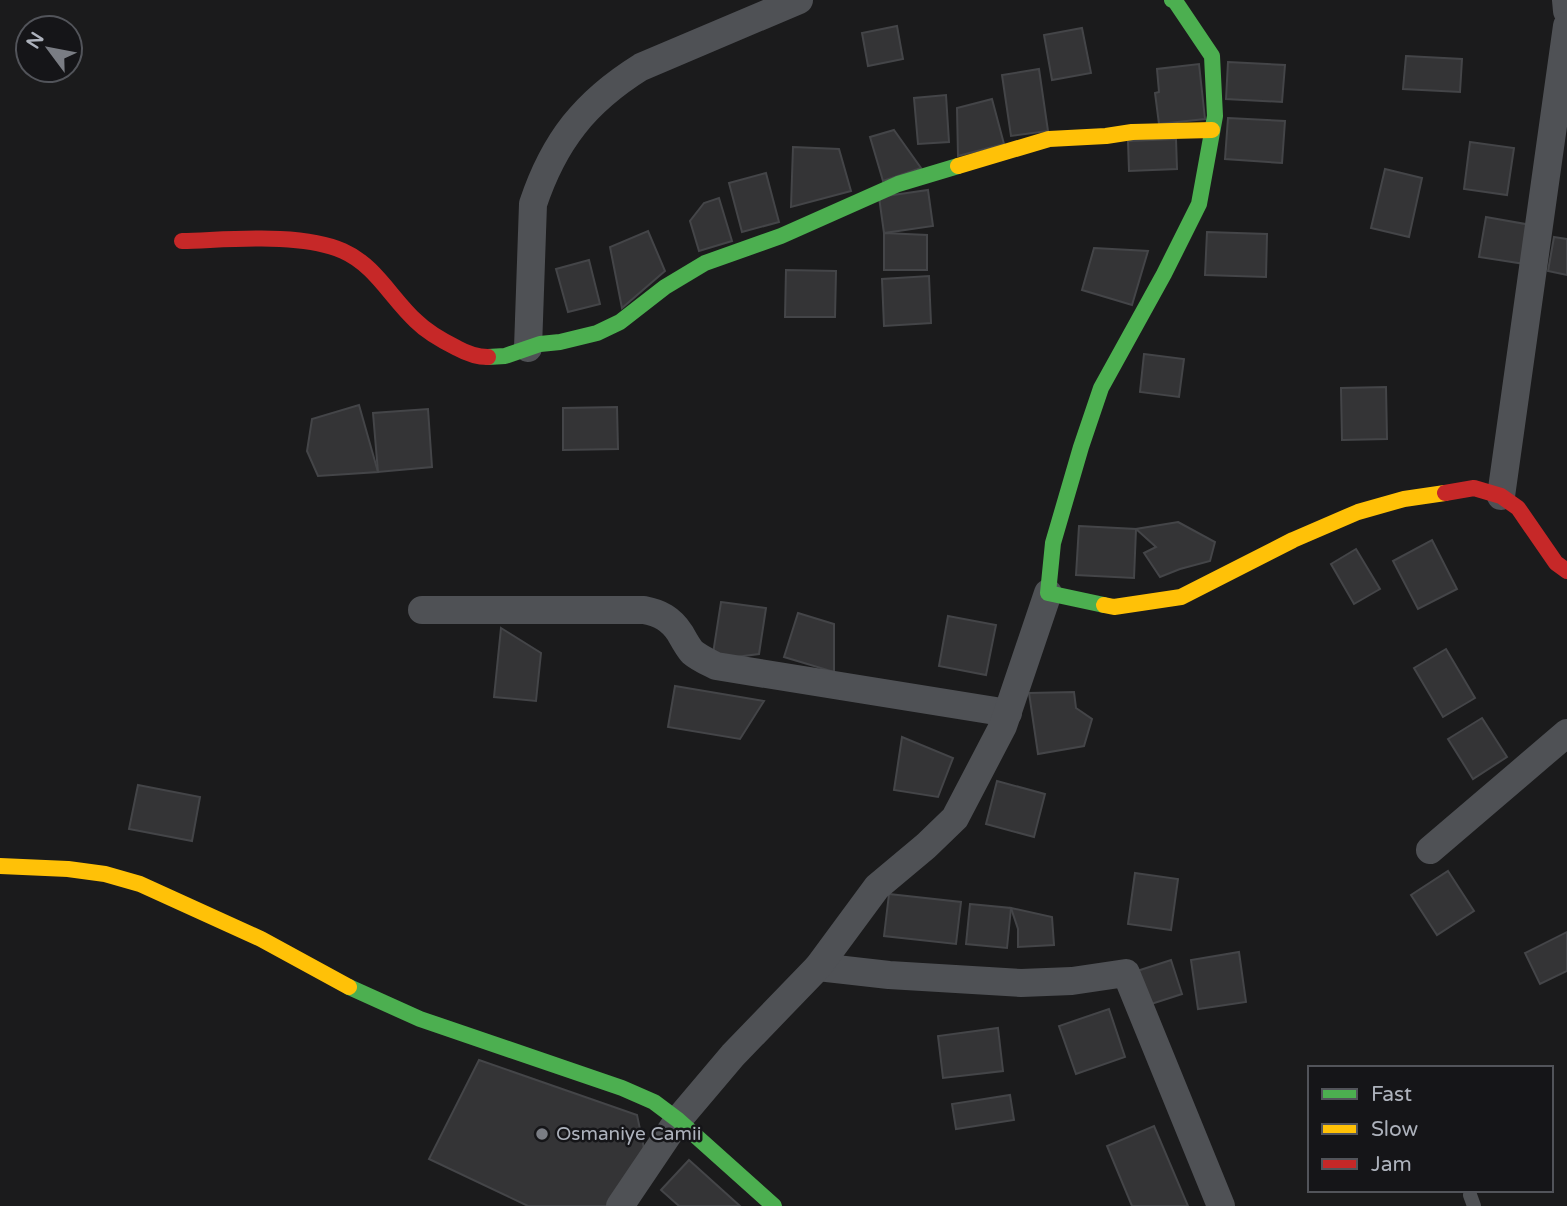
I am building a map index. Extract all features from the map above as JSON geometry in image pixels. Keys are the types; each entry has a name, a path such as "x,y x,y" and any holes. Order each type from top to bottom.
{"street":[{"path":"528,348 533,204 550,161 577,119 596,99 641,67 799,0"},
{"path":"620,1206 678,1120 733,1055 818,967 877,887 955,818 1003,726 1048,593 1053,543 1101,388 1199,204 1215,117 1212,56 1172,0"},
{"path":"1566,0 1567,11"},
{"path":"1501,496 1567,26"},
{"path":"182,241 275,239 325,244 362,261 417,322 463,351 481,357 505,356 540,344 597,333 620,322 665,287 705,263 781,236 898,184 1049,139 1145,131 1212,130"},
{"path":"1048,593 1114,607 1181,597 1293,540 1359,512 1404,499 1474,488 1501,496 1518,508 1556,563 1567,571"},
{"path":"422,610 644,610 666,617 694,653 716,666 1008,713"},
{"path":"1430,850 1567,733"},
{"path":"0,866 68,869 105,874 140,884 261,939 342,984 420,1019 622,1088 653,1102 678,1120 774,1206"},
{"path":"818,967 889,975 1021,983 1072,981 1126,973 1222,1206"}],"building":[{"path":"897,26 903,59 868,66 862,33"},
{"path":"1082,28 1091,73 1052,80 1044,35"},
{"path":"1406,56 1462,59 1460,92 1403,89"},
{"path":"1228,62 1285,65 1282,102 1226,99"},
{"path":"1199,64 1205,119 1159,124 1155,93 1159,92 1157,69"},
{"path":"1039,69 1048,131 1011,136 1002,75"},
{"path":"946,95 949,142 918,144 914,98"},
{"path":"992,99 1004,144 958,156 957,108"},
{"path":"1228,118 1285,121 1282,163 1225,159"},
{"path":"894,130 921,168 883,181 870,137"},
{"path":"1176,139 1177,169 1129,171 1128,141"},
{"path":"1470,142 1514,148 1507,195 1464,189"},
{"path":"793,147 839,149 851,191 791,207"},
{"path":"1385,169 1422,178 1409,237 1371,228"},
{"path":"766,173 779,222 742,232 729,183"},
{"path":"928,190 933,226 884,233 879,197"},
{"path":"719,198 732,241 699,251 690,221 704,203"},
{"path":"1486,217 1531,225 1525,264 1479,257"},
{"path":"648,231 665,271 622,308 610,247"},
{"path":"1207,232 1267,234 1266,277 1205,275"},
{"path":"884,233 927,235 927,270 884,270"},
{"path":"1554,237 1567,239 1567,275 1548,271"},
{"path":"1094,248 1148,251 1132,305 1082,290"},
{"path":"589,260 600,304 568,312 556,269"},
{"path":"786,270 836,271 835,317 785,317"},
{"path":"929,276 931,323 884,326 882,279"},
{"path":"1144,354 1184,359 1179,397 1140,392"},
{"path":"1386,387 1387,439 1342,440 1341,388"},
{"path":"359,405 378,472 318,476 307,451 312,419"},
{"path":"617,407 618,449 563,450 563,408"},
{"path":"428,409 432,467 378,472 373,413"},
{"path":"1178,522 1215,542 1210,561 1160,577 1144,553 1156,547 1136,529"},
{"path":"1079,526 1136,529 1134,578 1076,575"},
{"path":"1432,540 1457,589 1418,609 1393,561"},
{"path":"1356,549 1380,589 1354,604 1331,564"},
{"path":"721,602 766,608 759,654 712,660"},
{"path":"798,613 834,624 834,672 784,657"},
{"path":"948,616 996,625 986,675 939,666"},
{"path":"501,628 541,653 536,701 494,697"},
{"path":"1446,649 1475,698 1443,717 1414,668"},
{"path":"675,686 764,701 740,739 668,727"},
{"path":"1074,692 1076,708 1092,719 1084,746 1038,754 1029,693"},
{"path":"1482,718 1507,757 1473,779 1448,739"},
{"path":"902,737 953,758 938,797 894,790"},
{"path":"997,781 1045,794 1034,837 986,824"},
{"path":"138,785 200,797 192,841 129,829"},
{"path":"1448,871 1474,911 1437,935 1411,895"},
{"path":"1135,873 1178,879 1171,930 1128,924"},
{"path":"889,894 961,902 956,944 884,936"},
{"path":"970,904 1011,908 1007,948 966,944"},
{"path":"1011,908 1052,917 1054,945 1018,947 1018,929"},
{"path":"1567,932 1567,971 1540,984 1525,953"},
{"path":"1239,952 1246,1002 1198,1009 1191,960"},
{"path":"1171,960 1182,994 1145,1006 1134,972"},
{"path":"1109,1009 1125,1057 1076,1074 1059,1026"},
{"path":"998,1028 1003,1071 943,1078 938,1036"},
{"name":"Osmaniye Camii","path":"479,1060 637,1115 645,1153 608,1206 528,1206 429,1159"},
{"path":"1010,1095 1014,1120 956,1129 952,1104"},
{"path":"1154,1126 1188,1206 1132,1206 1107,1146"},
{"path":"689,1160 740,1206 679,1206 661,1190"}],"traffic: fast":[{"path":"1104,605 1048,593 1053,543 1101,388 1199,204 1215,116 1212,56 1172,0"},
{"path":"488,357 505,356 540,344 597,333 620,322 665,287 705,263 781,236 898,184 958,166"},
{"path":"349,987 420,1019 622,1088 654,1102 678,1120 774,1206"}],"traffic: slow":[{"path":"958,166 1049,139 1132,132 1212,130"},
{"path":"1104,605 1114,607 1181,597 1293,540 1358,512 1404,499 1445,493"},
{"path":"0,866 68,869 105,874 140,884 261,939 349,987"}],"traffic: jam":[{"path":"182,241 286,239 307,241 343,251 374,273 425,329 464,352 488,357"},
{"path":"1445,493 1474,488 1501,496 1518,508 1556,563 1567,571"}],"place":[{"name":"Osmaniye Camii","path":"542,1134"}]}
